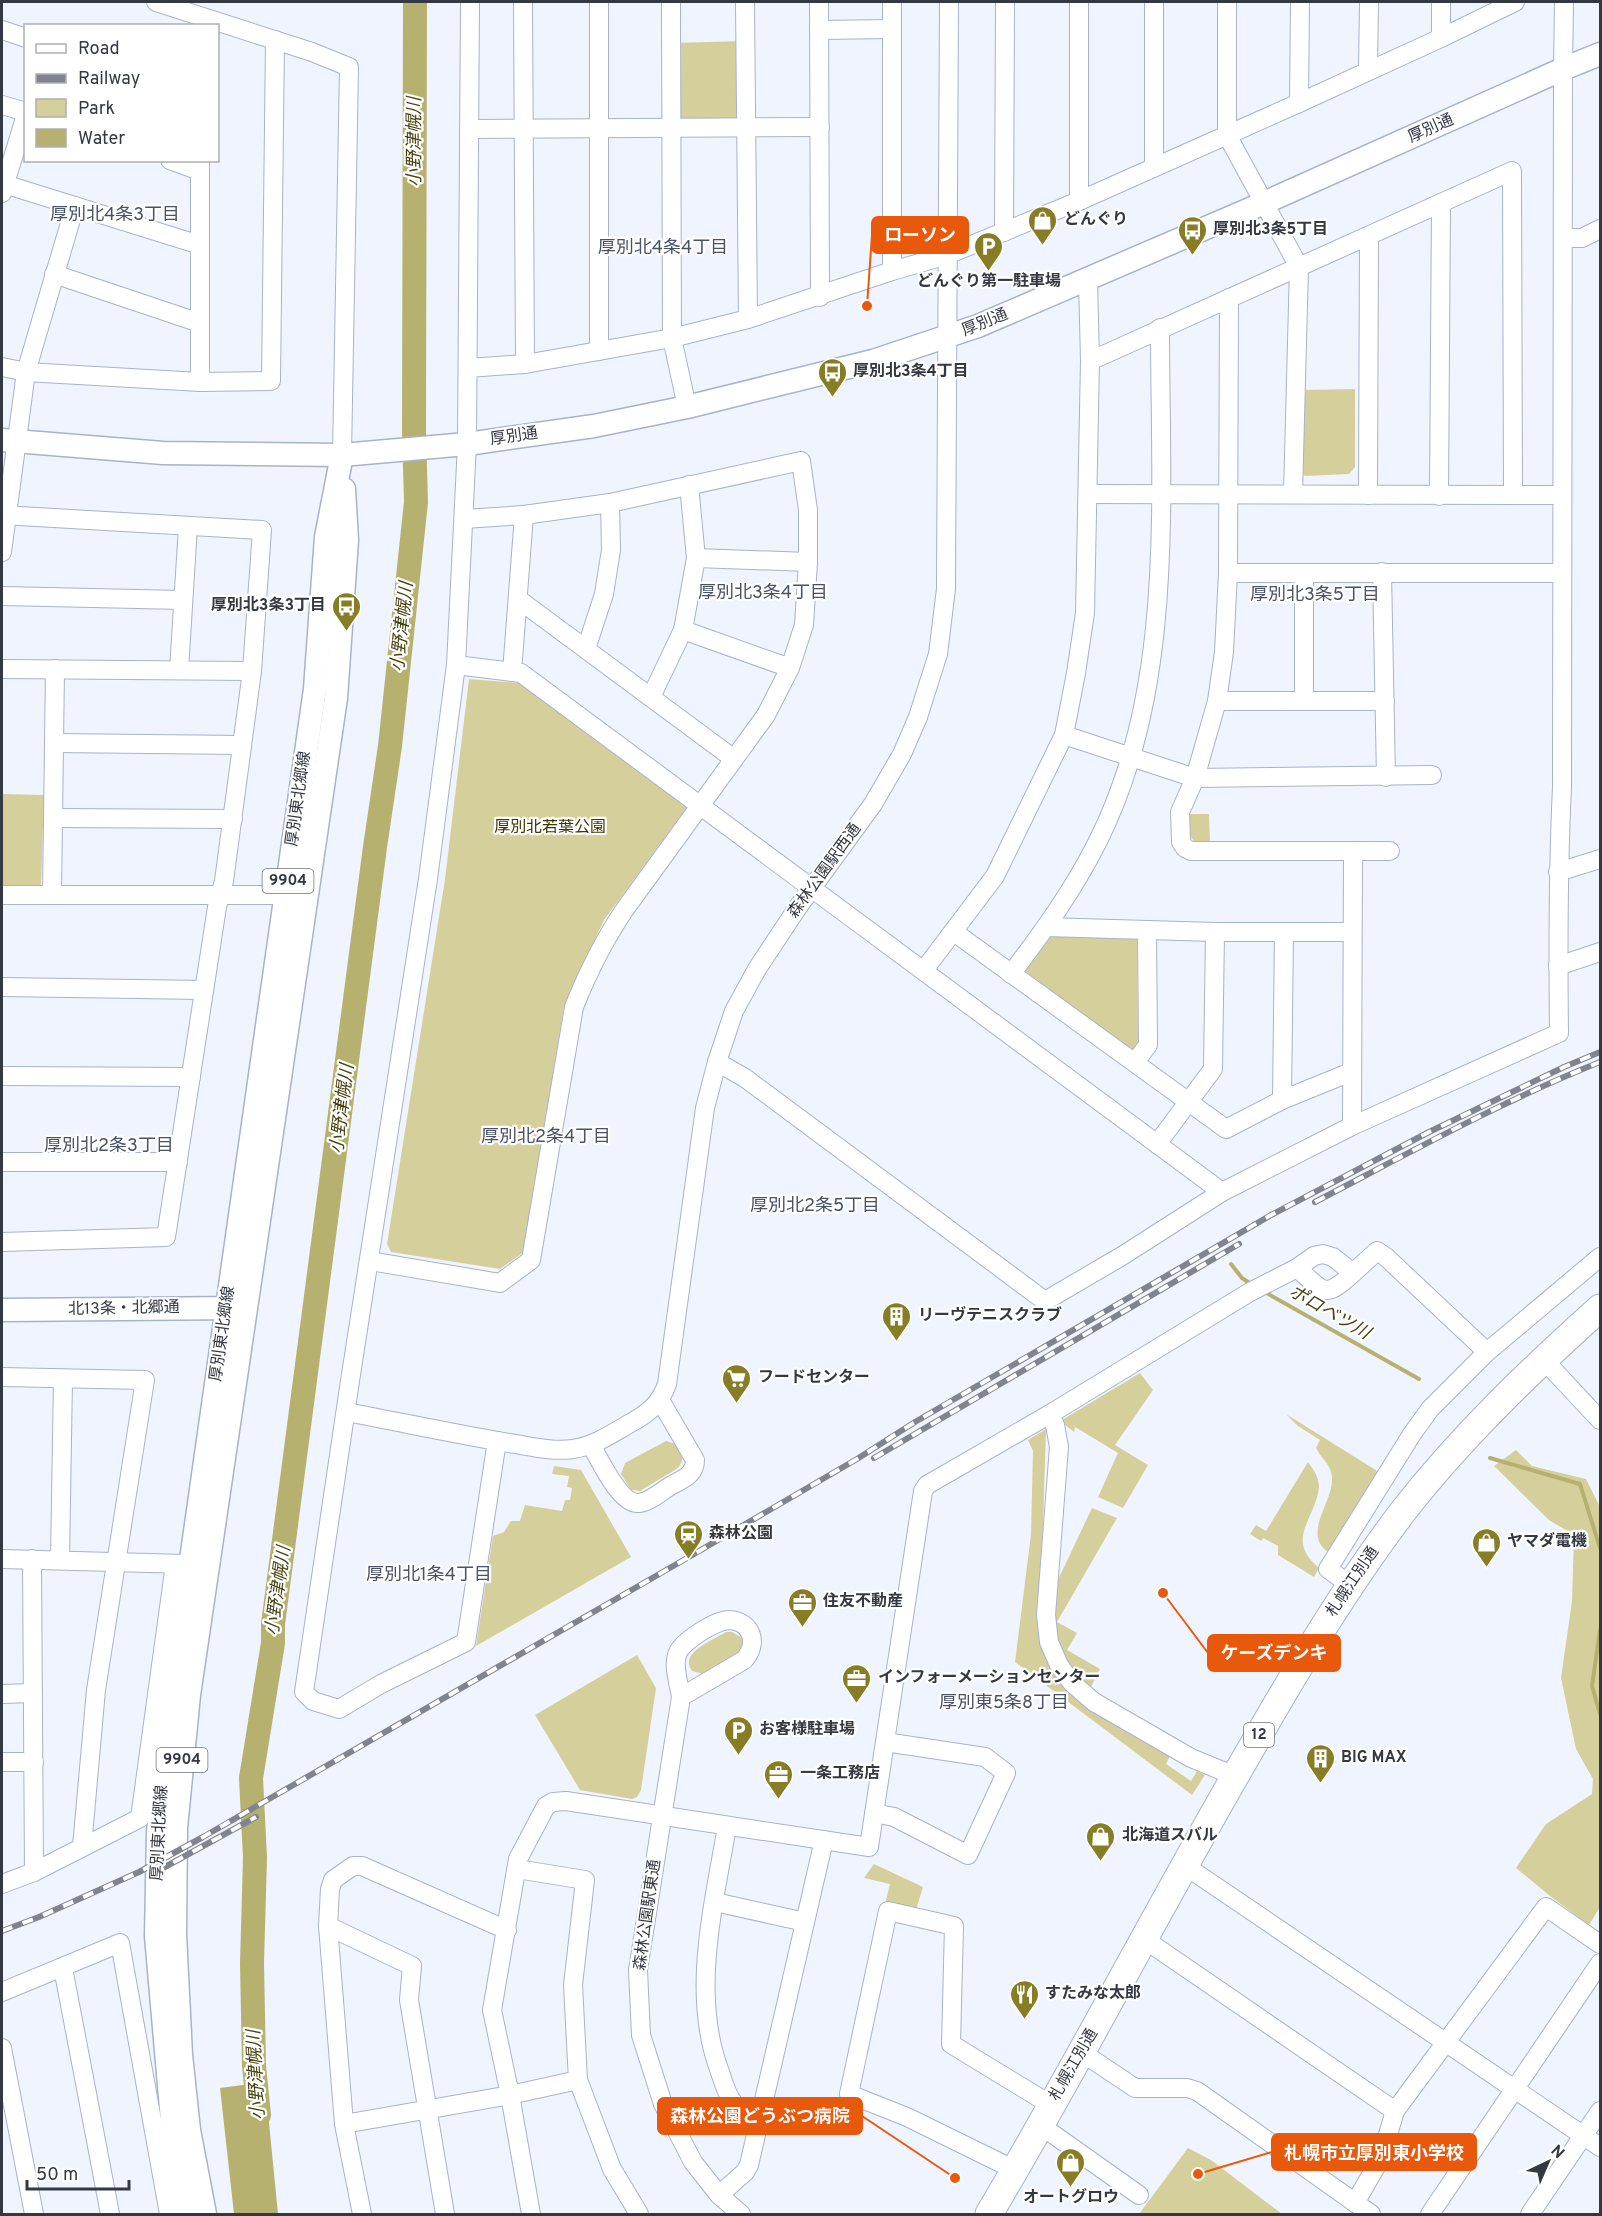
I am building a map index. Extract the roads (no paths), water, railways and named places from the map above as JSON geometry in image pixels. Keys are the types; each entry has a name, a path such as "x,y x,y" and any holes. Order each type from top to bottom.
{"highway":[{"name":"札幌江別通","path":"989,2214 1235,1776 1318,1633 1350,1585 1406,1508 1445,1461 1543,1359 1600,1308"}],"main road":[{"name":"厚別通","path":"342,455 467,444 594,426 687,408 873,362 946,338 1088,280 1563,69 1595,57"},
{"path":"8,441 163,453 342,455"},
{"name":"厚別東北郷線","path":"205,2214 189,2130 181,2055 175,1934 176,1828 189,1695 236,1308 296,895 336,698 347,540 342,455"},
{"name":"厚別東北郷線","path":"185,2214 174,2143 156,1936 158,1832 183,1564 236,1308"},
{"name":"北13条・北郷通","path":"2,1310 236,1308"}],"street":[{"path":"156,2 200,21"},
{"path":"472,2 467,444 456,665 428,879 304,1692 313,1701 339,1708 381,1684 466,1642 497,1441"},
{"path":"523,2 525,364"},
{"path":"599,2 599,351"},
{"path":"671,2 672,338 687,408"},
{"path":"745,2 748,319"},
{"path":"819,2 820,297"},
{"path":"892,2 892,271"},
{"name":"森林公園駅西通","path":"660,1400 667,1384 705,1108 734,1011 757,969 812,887 873,804 902,754 918,717 938,654 946,589 949,2"},
{"path":"1004,232 1005,2"},
{"path":"1078,201 1079,2"},
{"path":"1154,2 1154,166"},
{"path":"1227,2 1227,135 1299,267 1293,494"},
{"path":"1299,103 1300,2"},
{"path":"1368,71 1369,2"},
{"path":"1441,2 1441,38"},
{"path":"468,368 525,364 672,338 748,319 947,255 1078,201 1299,103 1515,2"},
{"path":"717,1062 745,1078 1045,1301 1122,1256 1222,1192 1352,1126 1559,1033 1558,872 1562,787 1564,2"},
{"path":"219,26 275,40 349,67 342,455"},
{"path":"819,30 892,29"},
{"path":"2,30 24,37"},
{"path":"2,367 26,372 200,382 271,381 275,40"},
{"path":"2,105 24,113"},
{"path":"24,121 3,189 75,206 200,245"},
{"path":"469,129 820,127"},
{"path":"180,162 200,166 200,382"},
{"path":"1090,361 1512,171 1512,495"},
{"path":"1439,496 1441,203"},
{"path":"2,552 8,441 75,206"},
{"path":"1563,238 1582,238 1600,229"},
{"path":"1368,495 1369,236"},
{"path":"54,274 200,323"},
{"path":"924,970 995,876 1064,735 1077,673 1085,613 1090,361 1088,280"},
{"path":"1229,298 1228,573 1224,652 1217,701 1195,778 1180,812 1181,842 1187,850 1390,851"},
{"path":"1011,974 1046,927 1098,841 1116,800 1145,695 1154,634 1159,574 1160,328"},
{"path":"370,1261 500,1283 531,1260 574,1007 589,970 608,935 766,715 790,668 804,624 808,562 808,510 801,461 610,502 524,515 464,519"},
{"path":"651,697 683,630 696,558 689,485"},
{"path":"1088,494 1562,495"},
{"path":"586,650 606,583 611,550 610,502"},
{"path":"2,1242 166,1237 233,819 252,671 262,530 4,515"},
{"path":"512,672 524,515"},
{"path":"179,670 188,526"},
{"path":"696,558 808,562"},
{"path":"1228,573 1562,573"},
{"path":"1304,573 1304,701"},
{"path":"1382,573 1386,777"},
{"path":"2,596 183,600"},
{"path":"518,599 734,759"},
{"path":"683,630 790,668"},
{"path":"456,665 521,673 1222,1192"},
{"path":"2,669 252,671"},
{"path":"52,895 55,669"},
{"path":"1217,701 1385,701"},
{"path":"1064,735 1195,778 1432,775"},
{"path":"54,743 242,745"},
{"path":"53,818 233,819"},
{"path":"1352,1126 1353,851"},
{"path":"1558,872 1600,859"},
{"path":"2,895 296,895"},
{"path":"1046,927 1215,932 1352,932"},
{"path":"1135,1062 1148,1045 1147,930"},
{"path":"954,932 1226,1129 1282,1100 1352,1072"},
{"path":"1157,1144 1213,1069 1215,932"},
{"path":"1282,1100 1284,932"},
{"path":"1558,966 1600,952"},
{"path":"2,987 204,990"},
{"path":"2,1076 191,1077"},
{"path":"2,1162 178,1162"},
{"path":"1297,1268 1320,1289 1329,1292 1337,1288 1377,1251 1487,1352"},
{"path":"531,2214 492,2010 518,1859 546,1806 553,1802 566,1801 869,1847 923,1491 927,1485 1314,1256 1323,1254 1333,1257 1353,1273"},
{"path":"1350,1585 1328,1569 1430,1409 1487,1352 1600,1257"},
{"path":"1543,1359 1600,1420"},
{"path":"2,1377 145,1380 96,1690 82,1847"},
{"path":"60,1559 63,1379"},
{"path":"346,1412 497,1441 561,1450 591,1445 646,1414 660,1400 695,1460 694,1469 687,1477 643,1502 630,1502 620,1494 591,1445"},
{"path":"1050,1414 1055,1425 1059,1447 1046,1615 1049,1642 1059,1665 1072,1683 1094,1702 1191,1758 1235,1776"},
{"path":"2,1559 183,1564 140,1818 34,1872 2,1884"},
{"path":"32,1559 34,1872"},
{"name":"森林公園駅東通","path":"681,1697 744,1660 750,1654 753,1646 752,1637 743,1624 736,1621 721,1621 687,1641 676,1655 681,1697 638,1970 641,2035 663,2104 693,2162 735,2213"},
{"path":"2,1694 33,1693"},
{"path":"874,1813 894,1817 968,1855 1006,1773 985,1757 885,1742"},
{"path":"2,1762 33,1762"},
{"path":"727,1826 705,1982 709,2035 717,2064 733,2103 740,2109 760,2117"},
{"path":"719,2195 747,2169 824,1840"},
{"path":"1184,1865 1600,2147"},
{"path":"362,2214 344,2124 328,1926 330,1889 333,1880 353,1866 362,1866 507,1930"},
{"path":"517,1869 585,1880 573,1985 578,2080 612,2169 639,2214"},
{"path":"715,1902 805,1922"},
{"path":"1355,2203 1382,2158 1395,2111 1546,1907 1600,1944"},
{"path":"1015,2170 907,2117 849,2094 888,1911 954,1926 951,2044 1046,2115 1139,2195"},
{"path":"328,1926 411,1966 409,2000 445,2214"},
{"path":"1144,1939 1395,2111"},
{"path":"2,1992 120,1943 169,2214"},
{"path":"1430,2214 1600,1963"},
{"path":"63,1968 110,2214"},
{"path":"2,2048 34,2214"},
{"path":"1081,2052 1135,2088 1187,2088 1197,2091 1371,2214"},
{"path":"344,2124 510,2095 578,2080"},
{"path":"1530,2214 1600,2111"}],"water":[{"path":"265,2082 278,2214 234,2214 220,2088"}],"waterway":[{"name":"小野津幌川","path":"259,2115 254,2066 252,1963 255,1858 251,1778 273,1643 273,1624 390,746 416,502 414,432 415,2"},
{"name":"ポロベツ川","path":"1231,1264 1242,1278 1251,1284"},
{"name":"ポロベツ川","path":"1263,1291 1419,1379"},
{"name":"ポロベツ川","path":"1490,1458 1580,1484 1600,1548"},
{"name":"ポロベツ川","path":"1600,1630 1592,1686 1600,1714"}],"railway":[{"path":"2,1931 139,1872 203,1837 694,1554 857,1459 915,1422 1271,1215 1429,1132 1600,1052"},
{"path":"1315,1202 1527,1093 1600,1062"},
{"path":"874,1458 1239,1244"},
{"path":"154,1873 256,1817"}],"place":[{"name":"どんぐり","path":"1043,246"},
{"name":"厚別北3条5丁目","path":"1192,256"},
{"name":"どんぐり第一駐車場","path":"989,272"},
{"name":"ローソン","path":"867,306"},
{"name":"厚別北3条4丁目","path":"832,398"},
{"name":"厚別北3条3丁目","path":"347,632"},
{"name":"リーヴテニスクラブ","path":"897,1342"},
{"name":"フードセンター","path":"737,1404"},
{"name":"森林公園","path":"688,1560"},
{"name":"ヤマダ電機","path":"1486,1568"},
{"name":"ケーズデンキ","path":"1163,1593"},
{"name":"住友不動産","path":"802,1628"},
{"name":"インフォーメーションセンター","path":"857,1704"},
{"name":"お客様駐車場","path":"738,1756"},
{"name":"BIG MAX","path":"1320,1784"},
{"name":"一条工務店","path":"779,1800"},
{"name":"北海道スバル","path":"1101,1862"},
{"name":"すたみな太郎","path":"1024,2020"},
{"name":"札幌市立厚別東小学校","path":"1198,2174"},
{"name":"森林公園どうぶつ病院","path":"955,2178"},
{"name":"オートグロウ","path":"1071,2188"}],"district":[{"name":"厚別北4条3丁目","path":"115,215"},
{"name":"厚別北4条4丁目","path":"663,248"},
{"name":"厚別北3条4丁目","path":"763,593"},
{"name":"厚別北3条5丁目","path":"1315,595"},
{"name":"厚別北2条4丁目","path":"546,1137"},
{"name":"厚別北2条3丁目","path":"109,1146"},
{"name":"厚別北2条5丁目","path":"815,1206"},
{"name":"厚別北1条4丁目","path":"429,1575"},
{"name":"厚別東5条8丁目","path":"1004,1703"}],"park label":[{"name":"厚別北若葉公園","path":"550,828"}]}
